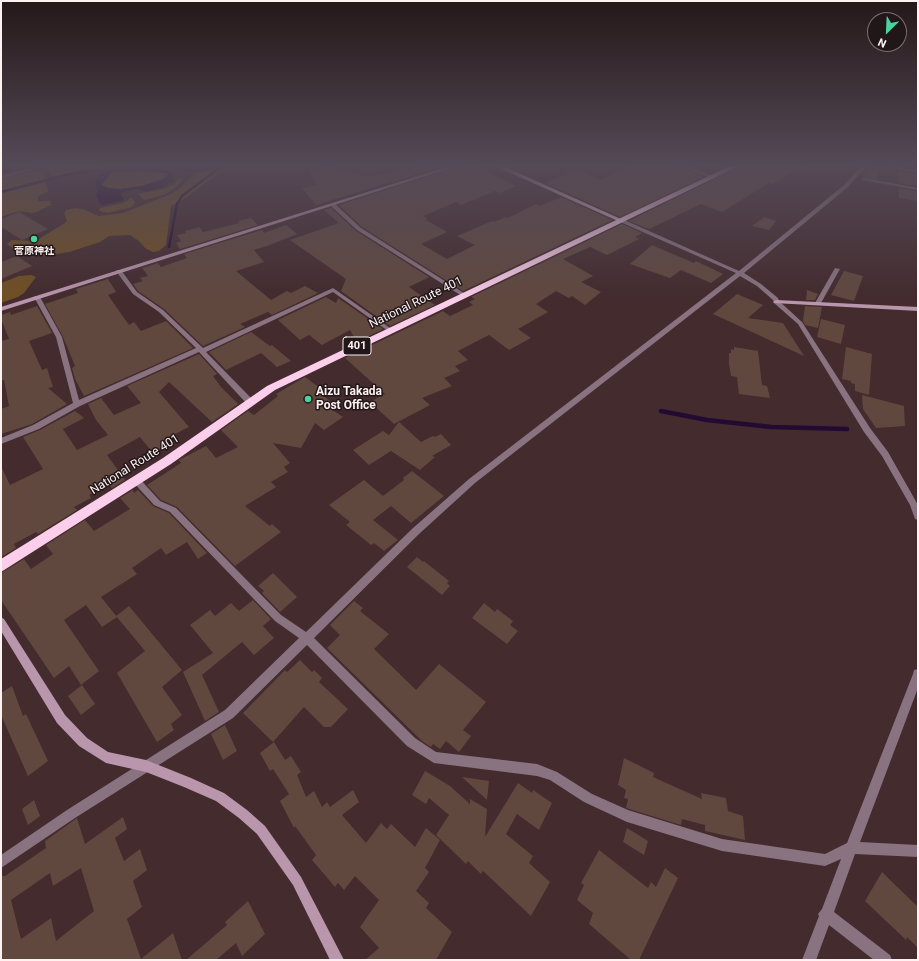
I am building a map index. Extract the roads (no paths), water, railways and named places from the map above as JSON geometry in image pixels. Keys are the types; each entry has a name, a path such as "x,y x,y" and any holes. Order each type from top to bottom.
{"highway":[{"name":"National Route 401","path":"1,566 173,458 250,402 287,379 640,211"}],"main road":[{"path":"599,211 620,220"}],"street":[{"path":"1,309 314,211"},
{"path":"339,211 359,229 464,295"},
{"path":"1,862 71,814 229,714 416,531 472,481 740,273 816,211"},
{"path":"620,220 740,273 759,285 776,299 776,302 800,323 867,430 885,454 914,505 918,517"},
{"path":"818,303 837,269"},
{"path":"119,271 135,293 161,311 201,350 250,402"},
{"path":"1,441 36,427 77,404 333,290 390,330"},
{"path":"37,297 58,337 77,404"},
{"path":"776,302 918,309"},
{"path":"136,480 157,503 173,510 278,618 307,638 411,742 434,757 537,770 553,776 588,798 627,816 722,845 825,860 851,848 918,851"},
{"path":"1,622 61,719 83,742 106,757 146,766 220,797 261,830 297,881 337,960"},
{"path":"809,960 918,674"},
{"path":"826,914 885,960"}],"waterway":[{"path":"169,247 176,211"},
{"path":"661,411 707,420 771,427 847,429"}],"place":[{"name":"菅原神社","path":"34,239"},
{"name":"Aizu Takada Post Office","path":"308,399"}]}
